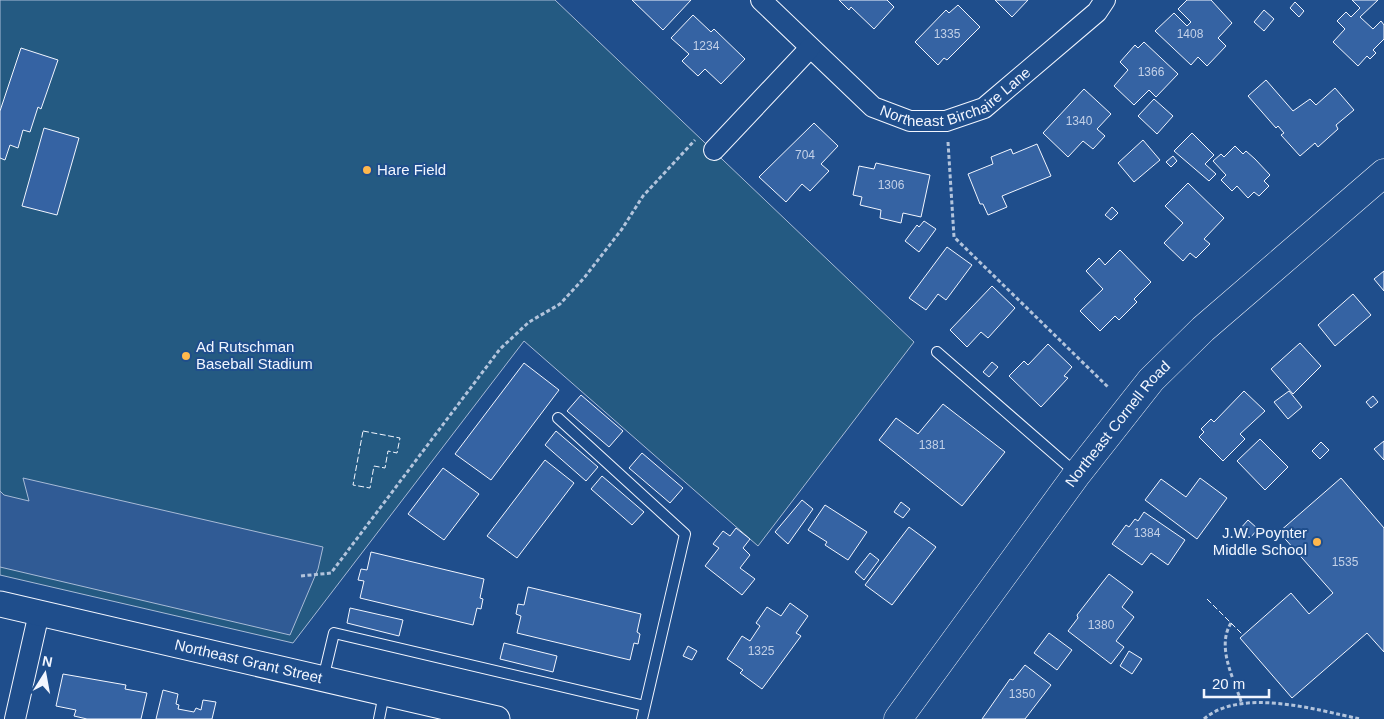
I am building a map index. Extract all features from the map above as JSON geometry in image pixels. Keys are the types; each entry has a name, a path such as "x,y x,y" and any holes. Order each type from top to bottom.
{"highway":[{"name":"Northeast Cornell Road","path":"898,719 1128,407 1172,358 1384,173"}],"street":[{"name":"Northeast Birchaire Lane","path":"761,0 873,107 910,121 946,121 984,108 1097,12 1104,0"},
{"path":"714,150 810,48"},
{"name":"Northeast Grant Street","path":"0,604 497,719"},
{"path":"15,719 39,613"}],"lane":[{"path":"937,352 1077,474"},
{"path":"558,418 684,534 642,719"},
{"path":"323,679 334,633 646,706"},
{"path":"379,719 384,693"}],"path":[{"path":"946,121 954,237 1109,388"},
{"path":"300,576 331,573 500,349 529,322 560,304 578,285 622,229 643,196 696,138"},
{"path":"1231,623 1224,636 1224,646 1242,704"},
{"path":"1204,719 1251,701 1294,706 1360,719"}],"shaded area":[{"name":"Hare Field","path":"0,0 555,0 914,342 758,546 524,341 293,643 0,575"},
{"path":"23,478 323,547 318,569 290,635 0,567 0,491 4,495 29,501"}],"building":[{"path":"632,0 691,0 663,30"},
{"path":"839,0 887,0 894,7 874,29 851,7 849,10"},
{"path":"995,0 1028,0 1012,17"},
{"path":"1187,0 1211,0 1232,23 1218,38 1226,46 1207,66 1198,57 1191,65 1155,31 1174,13 1187,26 1191,22 1178,9"},
{"path":"1352,0 1378,0 1360,17 1373,29 1381,21 1384,25 1384,39 1373,50 1376,53 1370,59 1367,56 1358,66 1333,42 1345,29 1337,21 1346,12 1351,17 1360,8"},
{"path":"1295,2 1304,11 1299,17 1290,8"},
{"path":"958,5 980,27 947,60 944,58 938,65 915,42 946,10 949,13"},
{"path":"1264,10 1274,19 1264,31 1254,22"},
{"path":"693,15 711,32 714,29 745,59 721,84 705,69 698,76 682,61 689,54 671,38"},
{"path":"1144,42 1178,74 1156,97 1149,90 1134,105 1114,86 1128,70 1120,62 1135,45 1138,48"},
{"path":"21,48 58,60 41,109 38,107 30,132 23,130 18,148 10,145 5,160 0,158 0,111"},
{"path":"1266,80 1293,111 1310,99 1316,105 1335,88 1354,110 1336,125 1338,129 1318,147 1315,143 1300,156 1281,135 1284,133 1278,126 1276,128 1248,96"},
{"path":"1084,89 1111,114 1097,129 1105,136 1093,149 1083,141 1068,157 1043,133"},
{"path":"1154,99 1173,116 1157,134 1138,116"},
{"path":"814,123 838,146 821,164 829,171 810,191 802,184 786,202 759,177"},
{"path":"44,128 79,138 57,215 22,206"},
{"path":"1192,133 1214,155 1205,164 1216,174 1209,181 1174,151"},
{"path":"1143,140 1160,160 1134,182 1118,163"},
{"path":"1037,144 1051,176 1002,196 1007,207 988,215 983,204 980,204 968,174 993,164 991,157 1011,149 1013,154"},
{"path":"1235,146 1243,154 1246,151 1270,175 1264,181 1269,186 1259,196 1254,192 1248,198 1237,186 1232,191 1221,180 1226,175 1213,161 1221,154 1224,157"},
{"path":"1173,156 1177,161 1171,167 1166,162"},
{"path":"876,163 930,175 921,217 903,213 901,223 880,218 881,210 860,205 862,197 853,195 859,166 874,169"},
{"path":"1188,183 1224,218 1204,239 1210,244 1196,258 1190,253 1183,261 1164,243 1183,223 1165,206"},
{"path":"1112,207 1118,213 1111,220 1105,215"},
{"path":"924,221 936,229 919,252 905,241 917,225 919,227"},
{"path":"947,247 972,265 946,300 938,294 926,310 909,298"},
{"path":"1120,250 1151,282 1134,299 1137,302 1119,320 1115,316 1100,331 1080,311 1103,289 1086,271 1099,258 1105,265"},
{"path":"1384,271 1384,291 1374,279"},
{"path":"992,286 1015,308 988,338 981,332 967,347 950,330"},
{"path":"1353,294 1371,315 1335,346 1318,325"},
{"path":"1300,343 1321,366 1293,394 1271,369"},
{"path":"1048,344 1072,367 1064,376 1068,378 1041,407 1009,376 1024,361 1028,365"},
{"path":"992,362 998,367 989,377 983,372"},
{"path":"524,363 559,390 491,480 455,454"},
{"path":"1244,391 1265,411 1240,434 1245,439 1223,461 1199,437 1204,432 1201,429 1211,419 1214,422"},
{"path":"1289,391 1302,407 1288,419 1274,402"},
{"path":"581,395 623,431 609,447 567,411"},
{"path":"1373,396 1378,402 1371,408 1366,402"},
{"path":"943,404 1005,452 962,506 879,440 896,418 918,434"},
{"path":"556,431 598,467 586,481 545,445"},
{"path":"1260,439 1288,467 1265,490 1237,461"},
{"path":"1384,441 1384,460 1374,449"},
{"path":"1321,442 1329,450 1320,459 1312,451"},
{"path":"642,453 683,488 670,503 629,468"},
{"path":"545,460 574,483 517,558 487,536"},
{"path":"443,468 479,494 444,540 408,514"},
{"path":"602,476 644,512 632,525 591,489"},
{"path":"1200,478 1227,498 1197,539 1145,500 1161,479 1186,497"},
{"path":"1341,478 1384,528 1384,652 1367,633 1292,698 1240,638 1291,593 1309,614 1333,593 1279,532"},
{"path":"802,500 813,509 788,544 775,532"},
{"path":"901,502 910,509 903,518 894,512"},
{"path":"825,505 867,532 848,560 825,545 827,542 808,530"},
{"path":"1144,512 1185,540 1168,565 1151,553 1142,565 1112,544 1126,525 1129,527 1135,519 1138,521"},
{"path":"1248,520 1258,529 1250,538 1240,529"},
{"path":"909,527 936,547 892,605 865,585"},
{"path":"736,528 750,539 743,548 750,555 740,568 755,579 742,595 705,566 719,548 713,544 723,531 730,536"},
{"path":"371,552 484,579 480,598 483,599 481,609 477,608 473,625 360,598 364,581 358,580 361,569 367,570"},
{"path":"870,553 879,560 864,580 855,572"},
{"path":"1109,574 1133,592 1122,607 1134,617 1116,641 1124,647 1111,664 1068,631 1078,618 1077,615"},
{"path":"528,587 641,614 637,632 640,634 638,644 634,643 630,660 517,633 521,616 516,614 518,604 524,605"},
{"path":"790,603 808,616 796,633 801,636 762,689 740,673 743,670 727,659 742,636 750,641 760,626 756,623 767,607 781,616"},
{"path":"350,608 403,620 399,636 347,623"},
{"path":"1049,633 1072,650 1057,670 1034,653"},
{"path":"504,643 557,656 553,672 500,659"},
{"path":"688,646 697,651 692,660 683,656"},
{"path":"1129,651 1142,659 1132,674 1120,666"},
{"path":"1025,665 1051,685 1025,719 982,719 1010,679 1013,680"},
{"path":"63,674 126,685 125,689 147,693 141,719 87,719 74,716 76,710 56,706"},
{"path":"163,690 178,694 176,704 179,705 178,709 194,712 196,708 201,710 203,700 216,702 212,719 156,719"}],"fence":[{"path":"363,431 400,438 397,453 388,451 385,468 374,466 370,488 353,485 363,431"},
{"path":"1207,599 1243,635"}],"place":[{"name":"Hare Field","path":"367,170"},
{"name":"Ad Rutschman Baseball Stadium","path":"186,356"},
{"name":"J.W. Poynter Middle School","path":"1317,542"}]}
